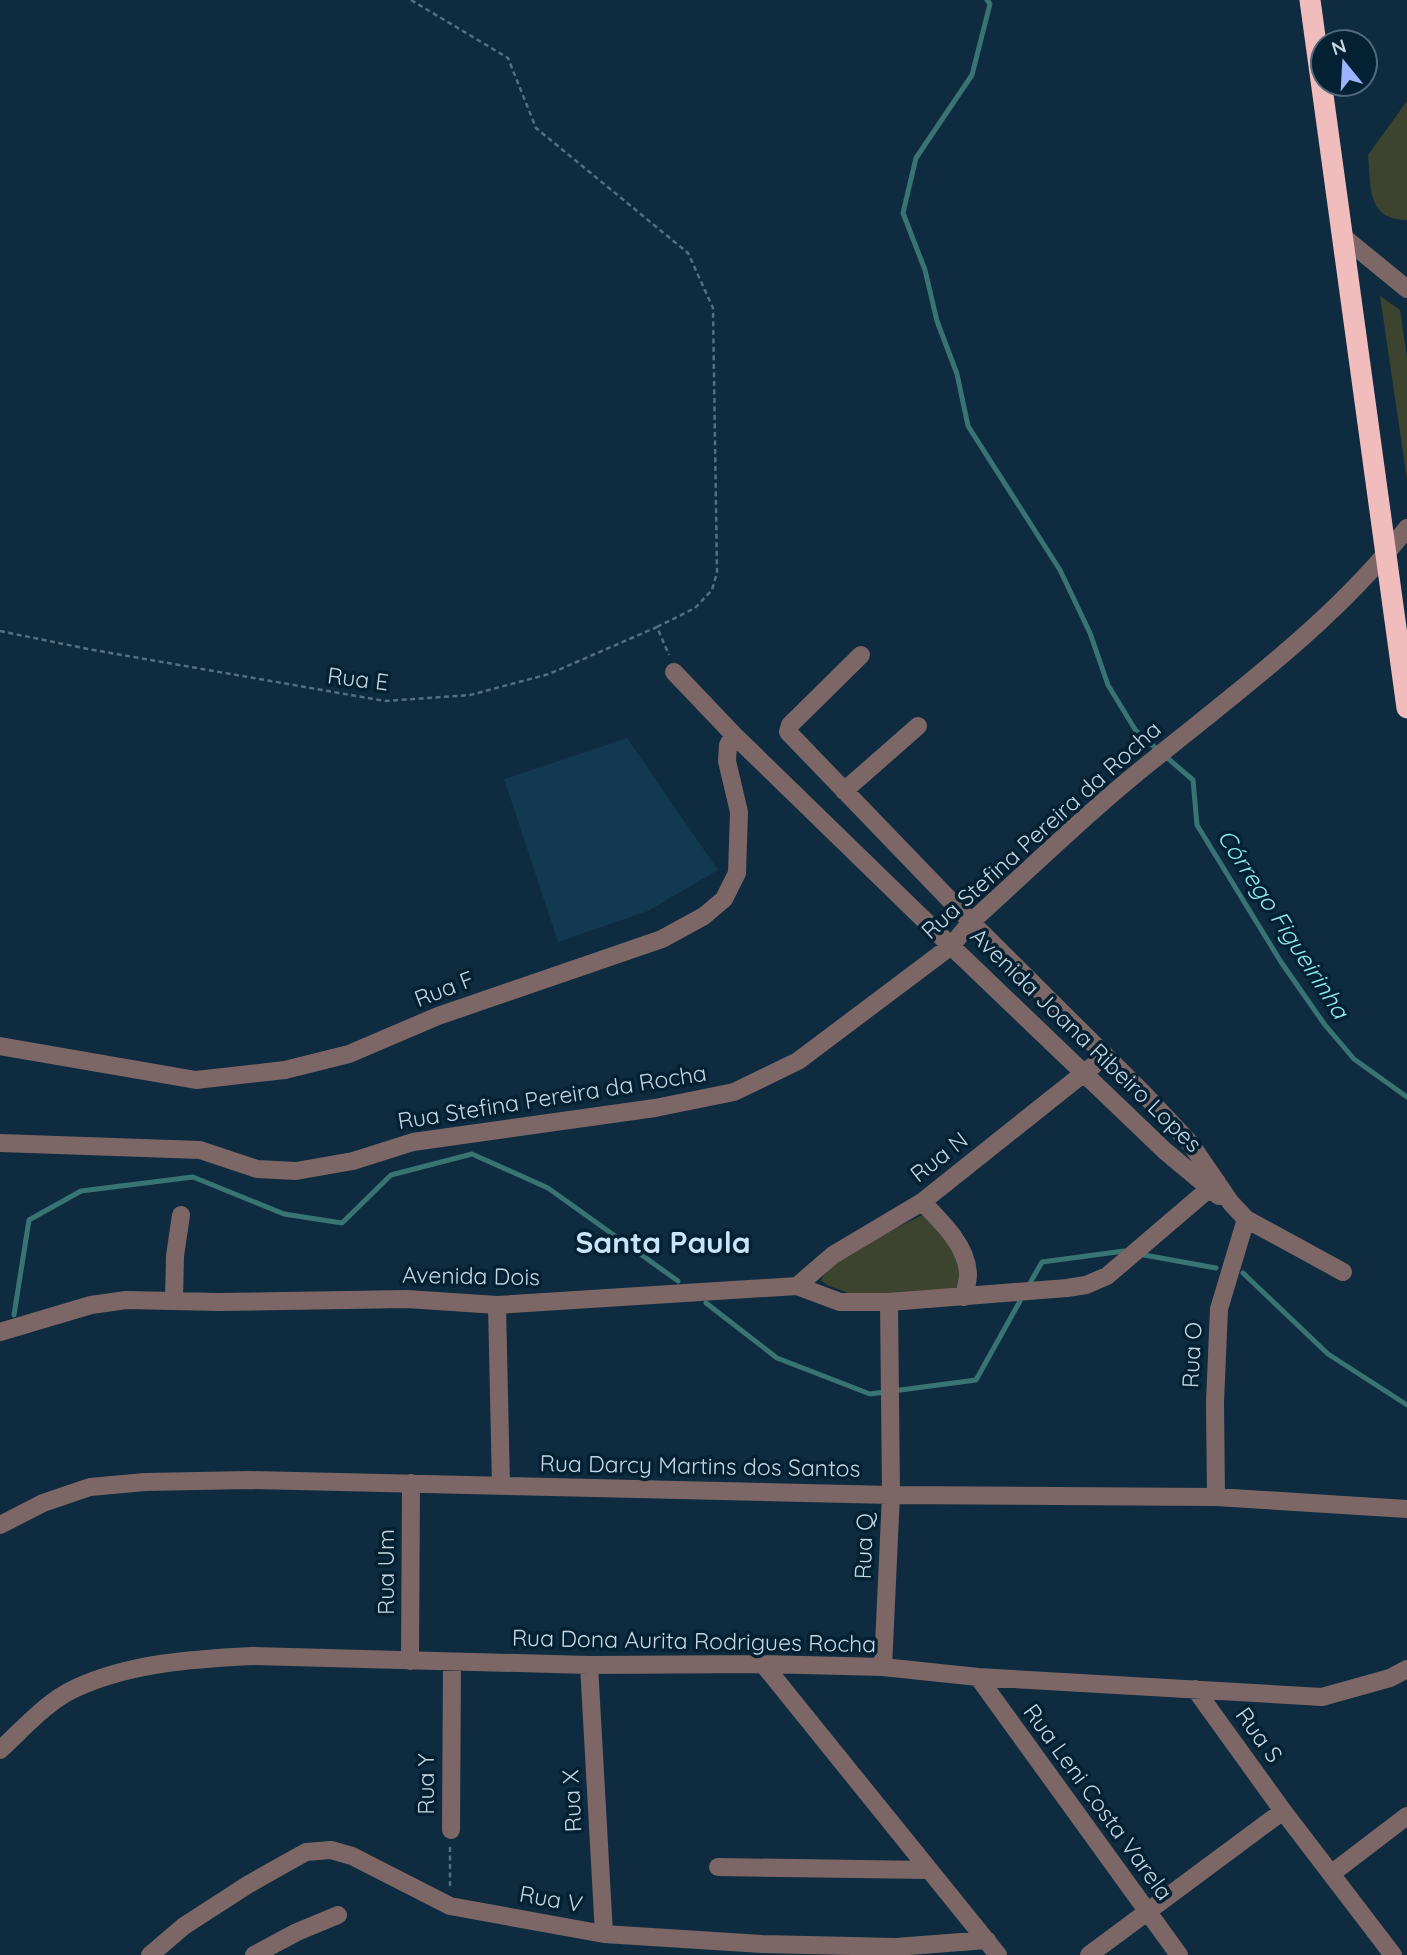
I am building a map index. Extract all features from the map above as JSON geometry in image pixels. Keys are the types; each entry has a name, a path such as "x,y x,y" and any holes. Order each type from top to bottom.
{"highway":[{"path":"1310,0 1407,708"}],"street":[{"path":"1341,235 1407,289"},
{"name":"Rua Stefina Pereira da Rocha","path":"0,1143 200,1150 257,1169 296,1171 353,1161 413,1142 655,1108 734,1091 798,1061 951,946 971,922 1152,761 1316,626 1385,556 1407,528"},
{"name":"Avenida Joana Ribeiro Lopes","path":"861,655 790,725 788,732 971,922 1143,1093 1190,1143 1214,1185"},
{"name":"Avenida Joana Ribeiro Lopes","path":"674,672 734,735 1166,1151 1214,1185 1246,1219 1343,1272"},
{"path":"844,791 918,726"},
{"name":"Rua F","path":"0,1046 196,1080 285,1070 349,1054 438,1016 662,939 704,916 724,899 737,873 739,812 727,761 734,735"},
{"name":"Rua N","path":"797,1286 833,1255 922,1202 1086,1073 1103,1056"},
{"name":"Avenida Dois","path":"0,1332 91,1305 126,1300 219,1302 407,1299 497,1305 797,1286 839,1302 888,1302 1067,1288 1086,1285 1107,1276 1214,1185"},
{"path":"922,1202 945,1225 965,1258 968,1275 964,1297"},
{"path":"174,1300 175,1256 181,1215"},
{"name":"Rua O","path":"1216,1497 1214,1402 1219,1309 1246,1219"},
{"name":"Rua Q","path":"883,1667 891,1495 888,1302"},
{"path":"497,1305 501,1486"},
{"name":"Rua Darcy Martins dos Santos","path":"0,1525 43,1503 90,1487 145,1482 249,1480 891,1495 1216,1497 1407,1509"},
{"name":"Rua Um","path":"410,1661 411,1483"},
{"name":"Rua Dona Aurita Rodrigues Rocha","path":"0,1750 38,1714 74,1689 138,1668 216,1658 252,1656 589,1665 762,1664 883,1667 978,1676 1322,1697 1390,1678 1407,1669"},
{"name":"Rua Y","path":"450,1830 452,1662"},
{"path":"762,1664 998,1955"},
{"name":"Rua X","path":"589,1665 604,1934"},
{"name":"Rua Leni Costa Varela","path":"978,1676 1179,1955"},
{"name":"Rua S","path":"1195,1689 1283,1811 1393,1955"},
{"path":"1089,1955 1283,1811"},
{"path":"1331,1874 1407,1816"},
{"name":"Rua V","path":"150,1955 184,1926 249,1884 306,1852 331,1850 352,1856 450,1906 604,1934 761,1944 882,1947 987,1940"},
{"path":"718,1867 929,1870"},
{"path":"254,1955 297,1932 338,1915"}],"path":[{"name":"Rua E","path":"0,631 385,701 470,695 549,674 695,608 712,590 717,573 713,308 688,253 536,128 508,58 411,0"},
{"path":"657,627 668,649 674,672"},
{"name":"Rua Y","path":"450,1830 450,1906"}],"shaded area":[{"path":"627,738 718,870 648,911 558,942 504,779"}],"green space":[{"path":"1407,101 1407,220 1384,214 1377,207 1371,189 1368,155"},
{"path":"1380,296 1400,310 1407,358 1407,480"},
{"path":"922,1215 939,1229 962,1264 957,1293 848,1293 821,1280 838,1262"}],"waterway":[{"name":"Córrego Figueirinha","path":"987,0 990,4 972,75 916,158 903,213 925,270 937,321 957,374 968,426 1060,570 1090,633 1108,685 1136,731 1193,780 1197,825 1281,962 1325,1025 1354,1059 1407,1097"},
{"path":"14,1315 29,1220 81,1191 193,1177 284,1214 342,1223 391,1175 472,1154 548,1188 678,1281"},
{"path":"1030,1283 1042,1262 1124,1251"},
{"path":"1144,1255 1216,1268"},
{"path":"1243,1273 1328,1354 1407,1405"},
{"path":"706,1303 777,1358 870,1394 976,1380 1020,1301"}],"district":[{"name":"Santa Paula","path":"663,1243"}]}
